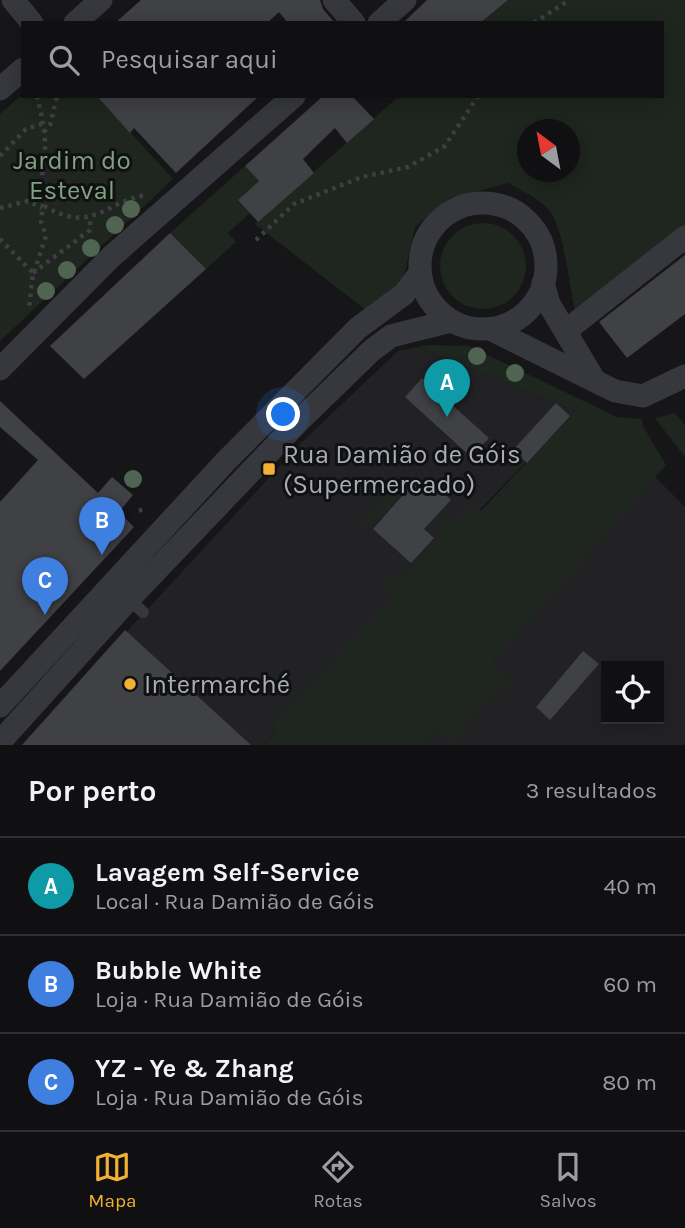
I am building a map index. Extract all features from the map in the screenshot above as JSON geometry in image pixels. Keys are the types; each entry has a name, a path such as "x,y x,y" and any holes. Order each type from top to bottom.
{"street":[{"path":"13,0 30,21"},
{"path":"77,21 101,0"},
{"path":"334,0 352,21"},
{"path":"381,21 405,0"},
{"path":"0,89 21,71"},
{"path":"0,369 111,257 293,98"},
{"path":"478,203 498,205 516,213 531,226 542,243 546,263 543,283 536,300 524,314 508,324 490,329 470,328 451,321 430,300 420,273 421,253 428,234 441,218 458,208 478,203"},
{"path":"572,326 685,237"},
{"path":"0,706 316,370 358,328 404,294 420,273"},
{"path":"543,283 549,304 593,379"},
{"path":"0,742 136,606 299,421 371,351 391,336 451,321"},
{"path":"490,329 615,391 643,396 685,376"}],"lane":[{"path":"113,583 136,606"}],"path":[{"path":"537,21 569,0"},
{"path":"28,318 33,273 46,236 41,222 43,205 40,197 46,168 44,132 37,98"},
{"path":"44,132 50,125 57,98"},
{"path":"256,240 295,204 362,177 408,167 445,146 477,98"},
{"path":"0,156 26,129 42,124"},
{"path":"0,208 28,201 43,205 59,215 80,220 90,218 130,198 147,194"},
{"path":"33,273 69,248 90,227 90,218"},
{"path":"90,227 95,232"},
{"path":"0,239 33,273"}],"shaded area":[{"name":"Intermarché","path":"418,347 575,411 272,725 277,731 264,745 22,745 302,442 398,351"},
{"path":"654,476 685,507 685,745 421,745"}],"green space":[{"path":"508,0 685,0 685,226 575,311 559,230 545,206 508,183 448,199 415,227 404,276 371,314 255,224 397,98 664,98 664,21 482,21"},
{"name":"Jardim do Esteval","path":"21,96 21,98 99,98 173,179 0,341 0,114"},
{"path":"245,166 259,181 238,200 250,213 228,233 236,242 206,269 170,233"},
{"path":"475,223 491,223 514,235 523,249 526,266 523,283 514,297 491,309 475,309 459,302 447,290 440,274 440,258 447,242 459,230"},
{"path":"469,346 617,417 642,419 643,426 666,465 491,664 512,685 504,693 498,689 451,741 436,729 421,745 264,745 277,731 272,725 395,595 381,580 404,574 420,558 440,534 438,512 452,525 470,506 481,511 575,411 418,347"},
{"path":"675,413 685,425 685,457 655,418"},
{"path":"403,479 424,498 398,498 370,526 364,525 363,521"}],"building":[{"path":"141,0 320,0 323,9 333,21 286,21 279,12 269,21 117,21"},
{"path":"427,0 508,0 482,21 405,21"},
{"path":"99,98 257,98 176,173 134,128 130,133"},
{"path":"321,98 354,98 374,119 347,143 335,128 303,159 314,173 258,222 238,200 259,181 245,166"},
{"path":"170,233 206,269 84,379 50,346"},
{"path":"685,255 685,314 627,358 599,322"},
{"path":"422,378 489,438 471,457 405,397"},
{"path":"0,401 98,493 112,477 133,495 119,512 134,527 0,671 0,502 38,460 0,427"},
{"path":"556,403 570,416 527,463 513,450"},
{"path":"419,477 427,484 430,480 451,500 424,529 434,538 411,563 373,529"},
{"name":"Intermarché","path":"125,630 251,745 22,745"},
{"path":"583,651 599,664 550,720 536,707"}],"place":[{"name":"Lavagem Self-Service","path":"447,417"},
{"name":"Rua Damião de Góis (Supermercado)","path":"269,469"},
{"name":"Bubble White","path":"102,555"},
{"name":"YZ - Ye & Zhang","path":"45,615"},
{"name":"Intermarché","path":"130,684"}]}
